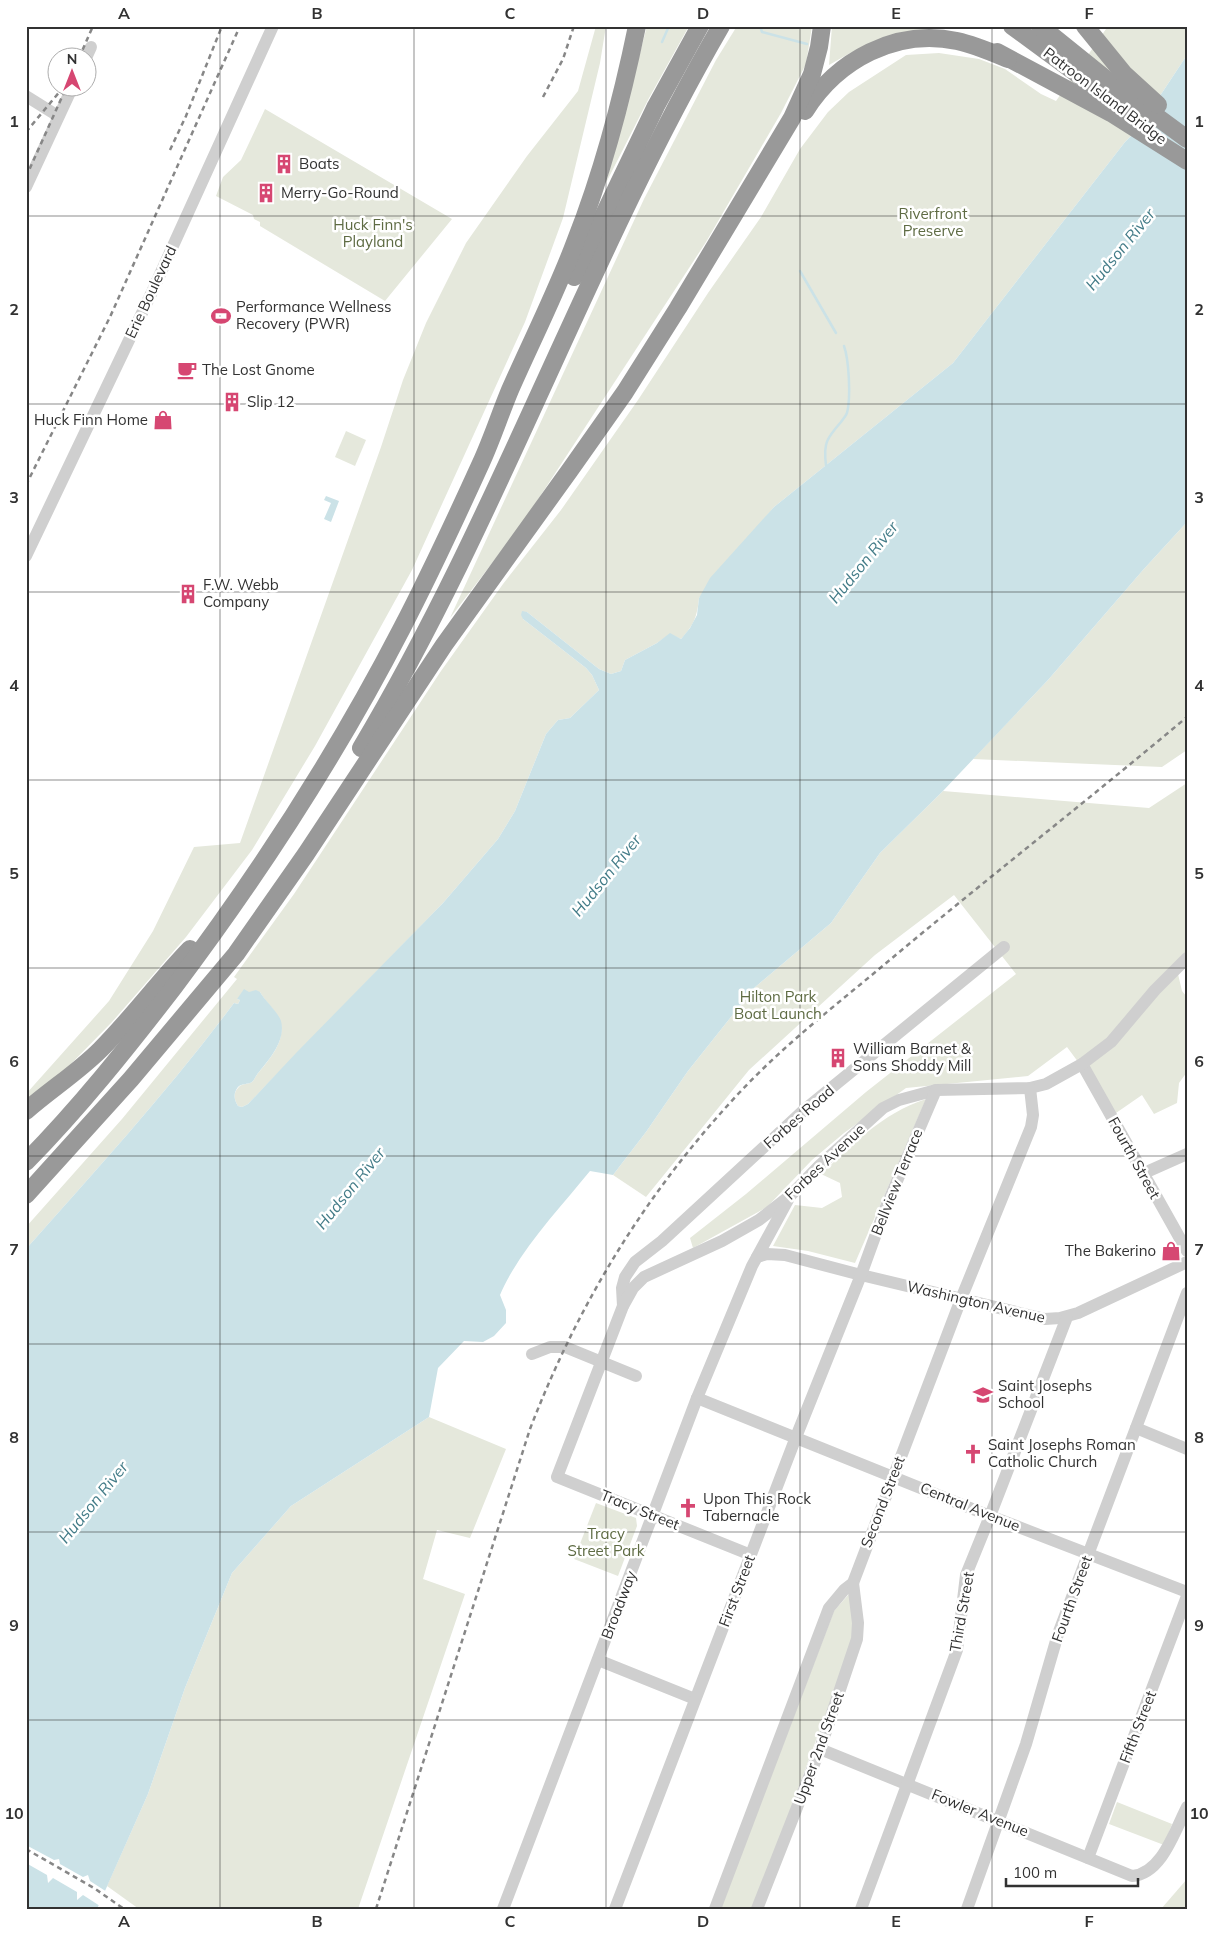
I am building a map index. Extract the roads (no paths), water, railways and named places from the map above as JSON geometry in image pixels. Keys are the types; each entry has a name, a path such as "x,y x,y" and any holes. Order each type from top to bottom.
{"highway":[{"path":"611,132 616,90 630,26"},
{"path":"26,1162 75,1110 141,1031 233,906 307,794 368,690 417,598 482,460 510,391 552,300 577,239 623,92 637,26"},
{"path":"482,460 519,393 656,106 700,26"},
{"path":"191,1005 216,964 271,889 318,818 404,672 488,504 641,178 680,100 721,26"},
{"path":"26,1195 118,1094 191,1005 223,971 262,917 439,651 596,433 652,349 784,132 806,89 816,59 822,26"},
{"path":"949,26 1111,113 1187,160"},
{"name":"Patroon Island Bridge","path":"1040,26 1107,80 1187,139"},
{"path":"1085,26 1124,74 1187,129"},
{"name":"Patroon Island Bridge","path":"1018,31 1187,156"},
{"path":"743,200 777,157 822,87 841,70 860,57 894,43 931,38 970,44 1008,59"},
{"path":"26,1111 100,1050 170,970 233,906"}],"street":[{"name":"Erie Boulevard","path":"26,556 156,283 273,26"},
{"path":"26,96 58,116"},
{"path":"26,186 67,98"},
{"name":"Forbes Road","path":"623,1306 622,1288 625,1277 635,1262 662,1241 803,1111 1004,947"},
{"name":"Forbes Avenue","path":"557,1477 623,1306 633,1288 644,1277 722,1241 759,1220 791,1195 818,1166 883,1108 899,1100 936,1090 1030,1088 1046,1084 1082,1064 1111,1042 1155,990 1187,958"},
{"name":"Fourth Street","path":"1082,1064 1142,1174 1187,1251"},
{"name":"Second Street","path":"715,1909 829,1608 844,1590 853,1583 961,1299 1031,1127 1033,1115 1030,1088"},
{"name":"Bellview Terrace","path":"861,1275 885,1209 936,1090"},
{"path":"1142,1174 1187,1154"},
{"name":"Broadway","path":"503,1909 654,1516 697,1398 758,1256 791,1195"},
{"name":"Washington Avenue","path":"758,1256 767,1254 785,1255 1046,1319 1078,1313 1157,1278 1187,1262"},
{"name":"First Street","path":"615,1909 750,1555 861,1275"},
{"name":"Fourth Street","path":"967,1909 1026,1744 1058,1634 1187,1293"},
{"name":"Third Street","path":"861,1909 957,1650 966,1575 1067,1316"},
{"path":"532,1354 550,1347 565,1347 636,1376"},
{"name":"Central Avenue","path":"697,1398 990,1516 1187,1592"},
{"path":"1136,1428 1187,1449"},
{"name":"Tracy Street","path":"557,1477 750,1555"},
{"name":"Upper 2nd Street","path":"758,1909 820,1749 857,1639 858,1623 853,1583"},
{"name":"Fifth Street","path":"1088,1858 1187,1596"},
{"path":"598,1660 695,1699"},
{"name":"Fowler Avenue","path":"820,1749 999,1820 1123,1873 1140,1875 1149,1870 1164,1853 1187,1807"}],"water":[{"name":"Hudson River","path":"1187,55 1187,522 1048,680 943,791 880,853 831,923 754,988 688,1071 646,1132 613,1175 590,1171 540,1231 508,1279 500,1295 506,1310 506,1323 494,1336 483,1342 464,1341 438,1368 429,1417 291,1506 232,1573 185,1688 148,1794 97,1909 26,1909 26,1249 159,1098 234,1003 238,1004 240,1000 237,999 244,989 249,992 256,990 260,992 281,1021 282,1028 279,1042 268,1061 252,1082 241,1085 236,1089 236,1101 238,1106 242,1107 248,1104 443,903 498,839 515,811 546,734 558,720 570,718 599,690 592,675 586,668 523,619 522,611 527,612 599,669 611,674 621,671 625,660 657,643 670,633 681,639 697,615 699,598 710,578 774,507 953,363 1125,142 1138,129"},
{"path":"326,496 339,501 331,522 324,519 331,503 324,500"}],"waterway":[{"path":"662,42 669,26"},
{"path":"760,26 762,32 807,44"},
{"path":"800,271 836,333"},
{"path":"826,465 825,451 827,441 847,413 849,389 844,346"}],"railway":[{"path":"83,48 93,26"},
{"path":"170,150 186,116 222,26"},
{"path":"26,485 110,317 240,26"},
{"path":"543,97 563,59 574,26"},
{"path":"26,132 54,98"},
{"path":"26,177 62,98"},
{"path":"376,1909 530,1429 570,1337 618,1250 675,1169 706,1130 774,1058 922,933 1187,717"},
{"path":"26,1849 94,1888 124,1909"}],"place":[{"name":"Boats","path":"284,164"},
{"name":"Merry-Go-Round","path":"266,193"},
{"name":"Performance Wellness Recovery (PWR)","path":"221,316"},
{"name":"The Lost Gnome","path":"187,370"},
{"name":"Slip 12","path":"232,402"},
{"name":"Huck Finn Home","path":"163,420"},
{"name":"F.W. Webb Company","path":"188,594"},
{"name":"William Barnet & Sons Shoddy Mill","path":"838,1058"},
{"name":"The Bakerino","path":"1171,1251"},
{"name":"Saint Josephs School","path":"983,1395"},
{"name":"Saint Josephs Roman Catholic Church","path":"973,1454"},
{"name":"Upon This Rock Tabernacle","path":"688,1508"}],"park label":[{"name":"Riverfront Preserve","path":"933,222"},
{"name":"Huck Finn's Playland","path":"373,234"},
{"name":"Hilton Park Boat Launch","path":"778,1006"},
{"name":"Tracy Street Park","path":"606,1542"}]}
